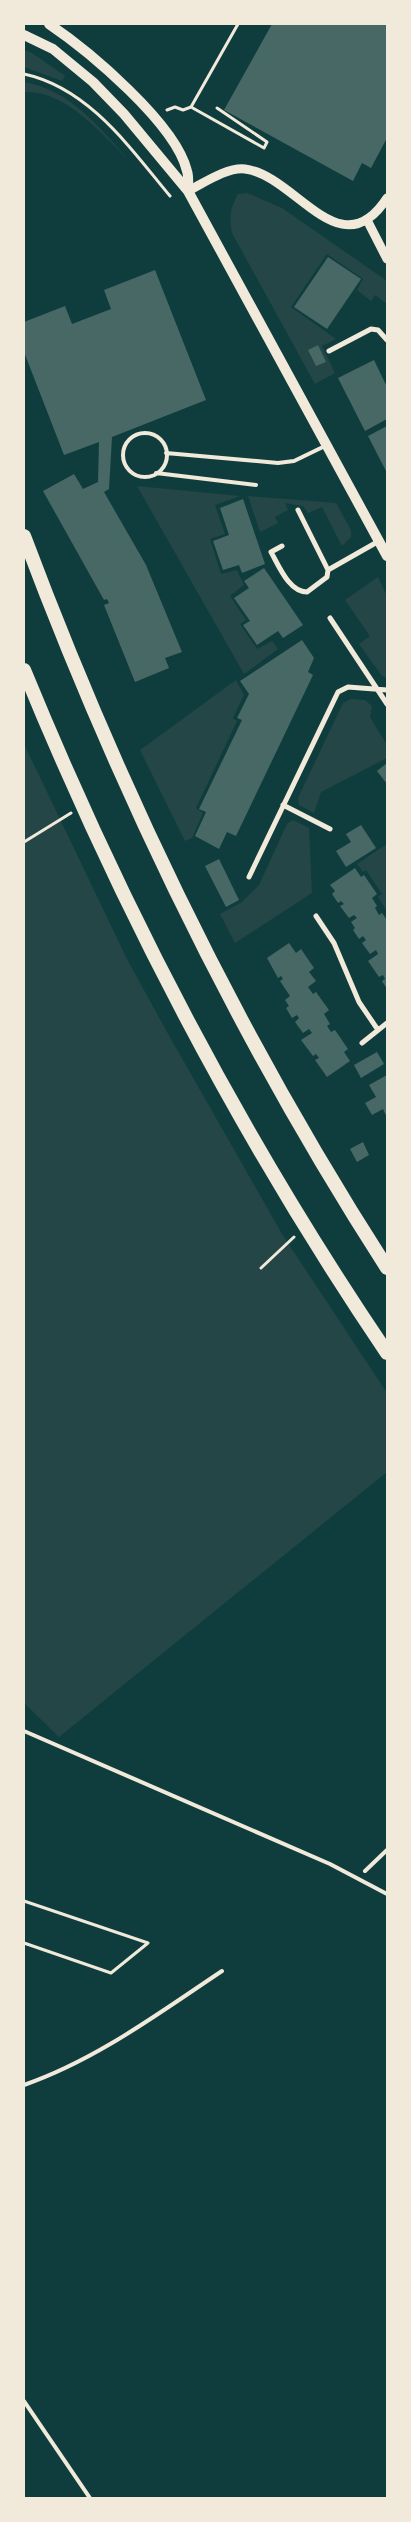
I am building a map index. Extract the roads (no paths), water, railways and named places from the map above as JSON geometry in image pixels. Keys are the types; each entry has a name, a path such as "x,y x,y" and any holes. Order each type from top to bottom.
{"highway":[{"path":"24,536 112,757 197,937 296,1120 387,1268"},
{"path":"24,670 82,806 160,968 192,1029 260,1152 387,1353"}],"main road":[{"path":"49,24 92,55 116,77 167,135 178,150 188,172 188,191"},
{"path":"24,35 52,49 93,82 124,114 188,191 387,556"}],"street":[{"path":"188,191 228,172 244,168 275,182 328,219 342,225 355,224 366,220 377,212 387,198"},
{"path":"366,220 387,259"},
{"path":"329,351 368,330 378,330 387,340"},
{"path":"282,546 271,552 285,577 297,591 307,592 327,577 328,570 298,510"},
{"path":"328,570 379,541"},
{"path":"330,618 387,704"},
{"path":"249,877 338,692 348,686 387,690"},
{"path":"283,805 330,829"},
{"path":"316,916 339,954 359,1002 378,1030"},
{"path":"362,1043 387,1023"}],"lane":[{"path":"156,473 164,464 166,453 161,440 149,433 135,435 125,445 123,458 130,471 142,476 156,473 256,486"},
{"path":"166,453 278,463 294,461 327,444"},
{"path":"24,1731 330,1864 387,1894"},
{"path":"365,1871 387,1850"},
{"path":"24,2085 81,2060 121,2038 222,1972"},
{"path":"24,2401 90,2498"}]}
